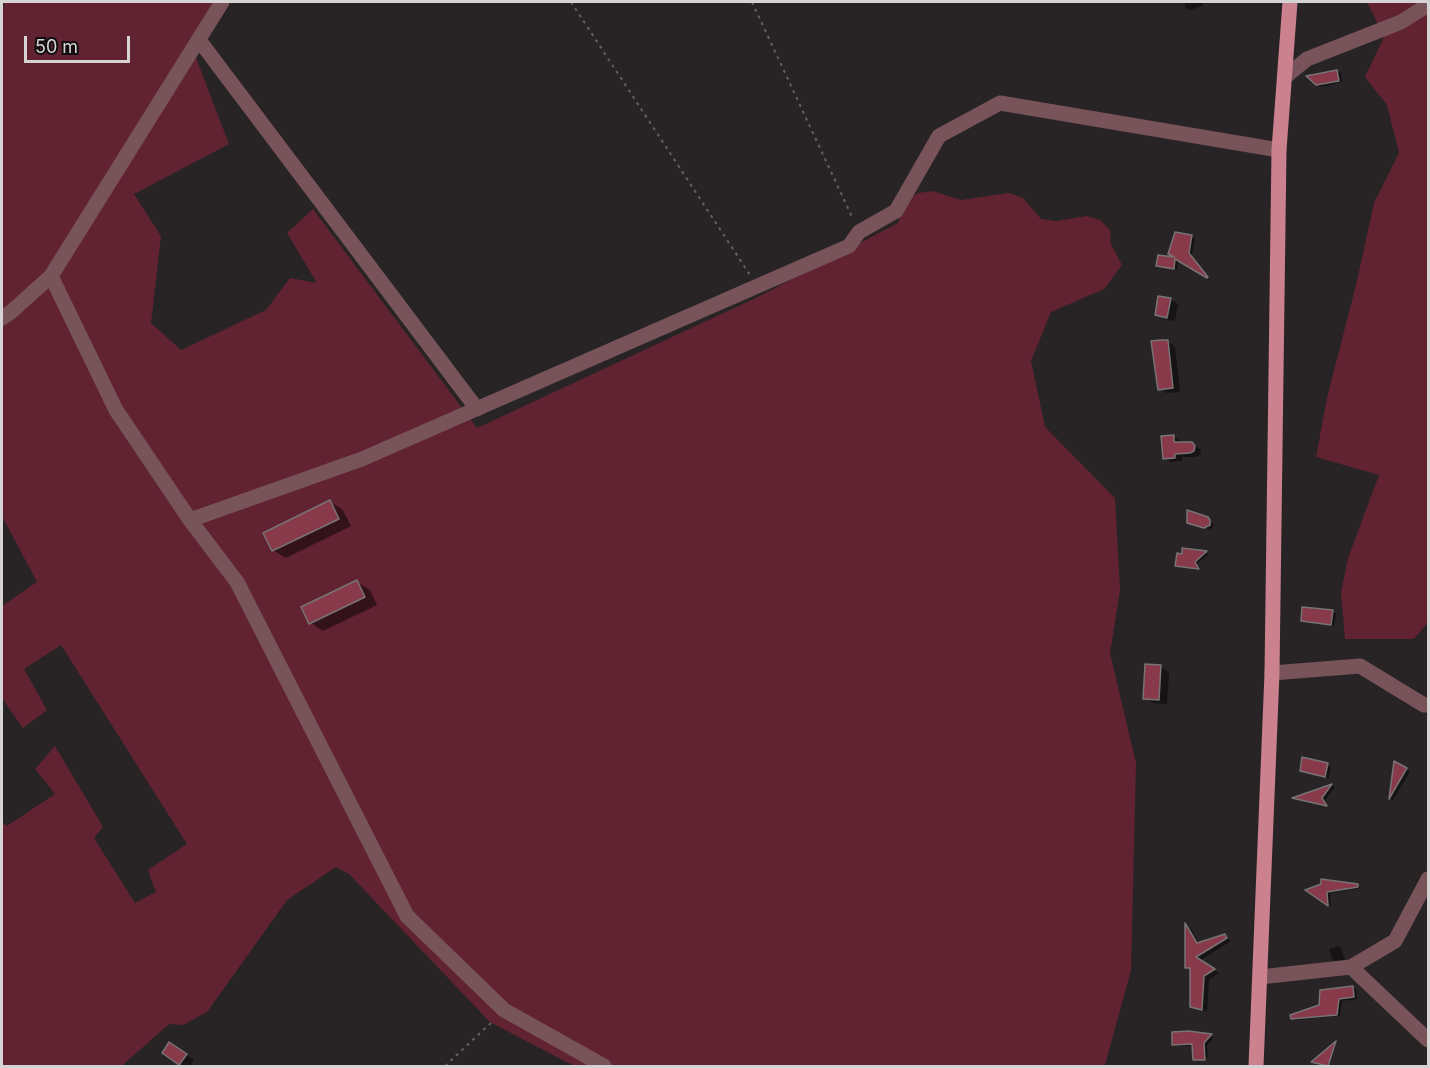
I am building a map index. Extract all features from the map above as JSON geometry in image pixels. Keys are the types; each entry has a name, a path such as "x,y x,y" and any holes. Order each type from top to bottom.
{"main road":[{"path":"1256,1066 1272,673 1279,150 1290,2"}],"street":[{"path":"2,318 51,276 222,2"},
{"path":"1285,78 1307,59 1401,22 1428,5"},
{"path":"198,40 477,409"},
{"path":"190,520 362,459 849,246 859,232 896,211 939,136 1000,103 1279,150"},
{"path":"51,276 116,410 190,520 237,582 407,916 504,1011 604,1066"},
{"path":"1272,673 1360,666 1424,705 1428,705"},
{"path":"1260,977 1351,967 1395,941 1428,879"},
{"path":"1351,967 1428,1040"}],"path":[{"path":"571,2 756,285"},
{"path":"752,2 859,232"},
{"path":"445,1066 504,1011"}],"shaded area":[{"path":"5,2 215,2 190,42 229,144 134,194 161,236 151,323 181,350 266,310 290,278 317,283 287,233 313,209 477,428 758,297 898,223 905,201 918,193 933,191 961,200 1009,193 1023,198 1041,219 1056,221 1087,216 1100,220 1110,230 1111,244 1122,265 1104,289 1051,312 1031,361 1045,427 1115,498 1120,590 1110,653 1136,763 1131,970 1106,1066 574,1066 490,1022 349,874 336,867 287,900 207,1012 183,1025 169,1024 124,1064 125,1066 2,1066 2,822 7,826 55,794 35,769 55,746 103,827 94,838 135,903 156,892 148,870 187,844 61,645 24,669 47,710 23,728 2,698 2,606 37,582 2,516 2,10"},
{"path":"1367,2 1428,2 1428,622 1414,639 1345,639 1341,593 1348,558 1379,475 1316,457 1327,398 1374,203 1399,153 1387,105 1365,77 1384,37"}],"building":[{"path":"1337,70 1339,81 1316,85 1306,76"},
{"path":"1175,232 1192,235 1189,253 1207,278 1175,259 1174,269 1156,266 1158,255 1174,257 1168,254"},
{"path":"1158,296 1171,298 1167,318 1155,315"},
{"path":"1168,340 1173,388 1158,390 1151,341"},
{"path":"1174,435 1174,442 1192,442 1195,446 1194,451 1175,454 1175,458 1163,459 1161,436"},
{"path":"330,500 339,519 272,551 263,533"},
{"path":"1187,510 1208,517 1210,525 1204,528 1187,523"},
{"path":"1182,548 1207,551 1195,562 1199,569 1175,566 1177,553 1182,554"},
{"path":"357,580 365,597 309,624 301,607"},
{"path":"1302,607 1333,610 1331,625 1301,621"},
{"path":"1145,664 1161,665 1159,700 1143,699"},
{"path":"1302,757 1328,763 1325,777 1300,771"},
{"path":"1394,761 1407,768 1389,799"},
{"path":"1332,784 1322,798 1327,806 1292,798"},
{"path":"1321,879 1358,884 1358,887 1327,892 1328,906 1305,890 1321,884"},
{"path":"1185,923 1197,943 1225,934 1227,938 1196,957 1215,969 1204,976 1202,1010 1190,1007 1190,968 1185,968"},
{"path":"1353,986 1354,997 1339,999 1337,1015 1291,1019 1290,1015 1319,1005 1320,990"},
{"path":"1172,1032 1212,1034 1204,1043 1205,1060 1193,1060 1192,1044 1172,1045"},
{"path":"1336,1041 1328,1066 1311,1062"},
{"path":"169,1042 187,1054 179,1065 162,1053"}]}
